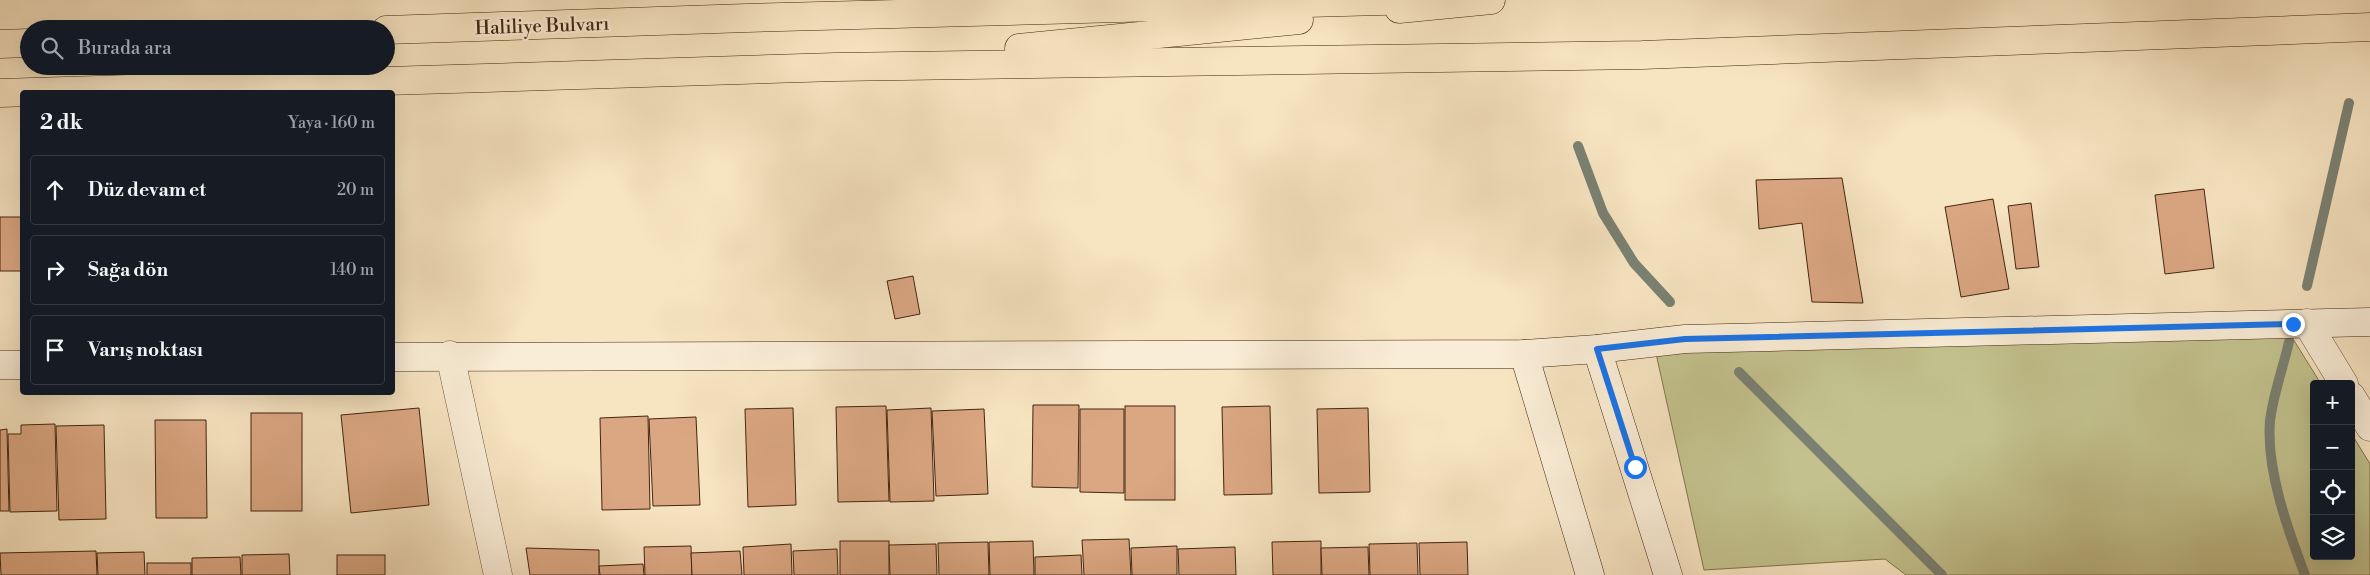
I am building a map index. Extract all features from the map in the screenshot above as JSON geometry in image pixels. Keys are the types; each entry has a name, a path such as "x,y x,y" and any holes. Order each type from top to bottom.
{"highway":[{"name":"Haliliye Bulvarı","path":"395,30 1418,0"},
{"path":"836,67 1491,0"},
{"path":"96,90 836,67 1642,55 2370,27"},
{"path":"0,44 20,43"},
{"path":"0,93 20,92"}],"street":[{"path":"395,357 1524,354 1597,349 1685,339 2370,322"},
{"path":"2307,323 2342,380"},
{"path":"1597,349 1668,575"},
{"path":"1524,354 1590,575"},
{"path":"450,356 498,575"},
{"path":"0,366 20,365"},
{"path":"2355,403 2370,427"}],"shaded area":[{"path":"2290,334 2319,380 2310,380 2310,560 2355,560 2355,440 2370,464 2370,575 1906,575 1885,559 1704,570 1653,340"}],"building":[{"path":"1842,178 1863,303 1812,302 1802,223 1759,229 1756,180"},
{"path":"2204,189 2214,268 2165,274 2155,195"},
{"path":"1993,199 2009,289 1961,297 1945,207"},
{"path":"2031,203 2039,267 2016,269 2008,206"},
{"path":"0,217 20,217 20,271 0,271"},
{"path":"913,276 920,314 895,319 887,281"},
{"path":"1033,405 1079,405 1078,488 1032,487"},
{"path":"886,406 889,501 838,502 836,407"},
{"path":"1125,406 1175,406 1175,500 1125,500"},
{"path":"1270,406 1272,494 1224,495 1222,407"},
{"path":"419,408 429,505 351,513 341,415"},
{"path":"793,408 796,505 748,507 745,409"},
{"path":"931,408 934,501 890,502 887,410"},
{"path":"1368,408 1370,492 1319,493 1317,409"},
{"path":"984,409 988,494 936,496 932,411"},
{"path":"1080,409 1124,409 1124,493 1080,492"},
{"path":"251,413 302,413 302,511 251,511"},
{"path":"648,416 650,509 602,510 600,418"},
{"path":"696,417 700,505 653,506 649,419"},
{"path":"155,420 206,420 207,518 156,518"},
{"path":"55,424 57,511 10,512 8,434 21,434 21,425"},
{"path":"104,425 106,519 59,520 56,426"},
{"path":"7,429 9,511 0,511 0,430"},
{"path":"1129,539 1131,575 1084,575 1082,540"},
{"path":"840,541 889,541 889,575 840,575"},
{"path":"1033,541 1034,575 990,575 989,542"},
{"path":"1321,541 1321,575 1273,575 1272,542"},
{"path":"988,542 989,575 939,575 938,543"},
{"path":"1467,542 1468,575 1420,575 1419,543"},
{"path":"1417,543 1418,575 1370,575 1369,544"},
{"path":"791,544 792,575 744,575 743,547"},
{"path":"936,544 937,575 890,575 889,545"},
{"path":"691,546 692,575 645,575 644,547"},
{"path":"1177,546 1177,575 1132,575 1131,548"},
{"path":"1235,547 1236,575 1179,575 1178,549"},
{"path":"1368,547 1369,575 1322,575 1321,548"},
{"path":"526,548 599,550 599,575 530,575"},
{"path":"837,549 838,575 794,575 793,551"},
{"path":"96,551 97,575 1,575 0,553"},
{"path":"740,551 742,575 692,575 691,553"},
{"path":"144,552 145,575 98,575 97,553"},
{"path":"289,554 290,575 242,575 242,555"},
{"path":"337,555 385,555 385,575 337,575"},
{"path":"1081,555 1082,575 1035,575 1035,557"},
{"path":"240,557 241,575 192,575 192,558"},
{"path":"147,563 191,563 191,575 147,575"},
{"path":"643,564 644,575 600,575 599,566"}],"waterway":[{"path":"2307,286 2349,103"},
{"path":"1578,146 1603,213 1634,263 1670,302"},
{"path":"2289,342 2271,411 2271,459 2280,500 2305,575"},
{"path":"1739,372 1942,575"}],"route":[{"path":"1635,467 1597,349 1685,339 2293,324"}]}
